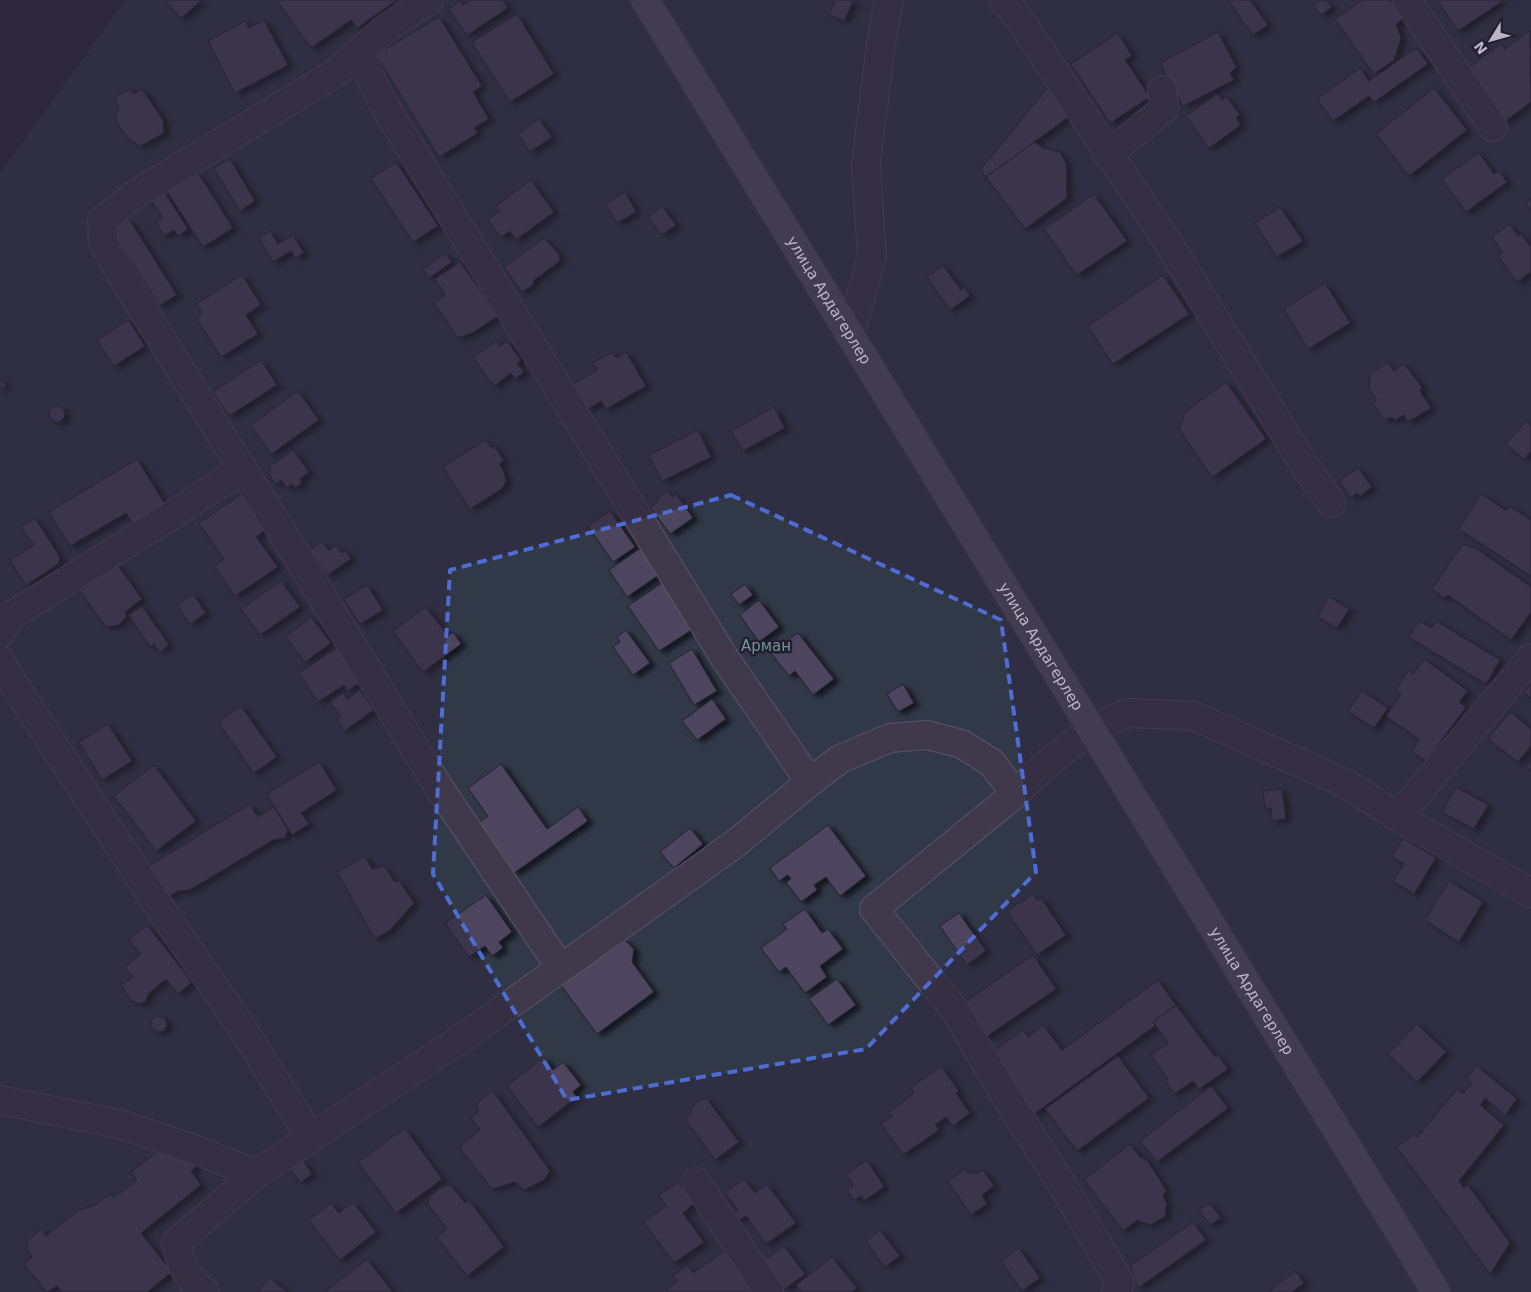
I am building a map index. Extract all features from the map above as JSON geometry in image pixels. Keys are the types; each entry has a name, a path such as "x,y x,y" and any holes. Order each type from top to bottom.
{"main road":[{"name":"улица Ардагерлер","path":"645,0 1436,1292"}],"street":[{"path":"429,0 385,29 337,72 136,194 102,220 103,241 120,274 438,786 560,967"},
{"path":"850,335 872,256 866,164 882,37 889,0"},
{"path":"1002,0 1016,14 1167,241 1301,460 1330,503"},
{"path":"1407,0 1493,127"},
{"path":"359,53 382,102 724,657 810,782"},
{"path":"1108,155 1164,109 1162,90"},
{"path":"0,633 11,616 242,469"},
{"path":"1398,816 1531,658"},
{"path":"0,660 162,913 243,1029 311,1138"},
{"path":"1116,1292 1120,1283 1070,1197 956,1012 874,909 1015,794 1048,763 1091,729 1128,713 1194,716 1345,783 1531,893"},
{"path":"205,1292 195,1286 180,1261 176,1243 256,1174 461,1039 736,842 840,759 890,738 927,735 962,744 992,763 1015,794"},
{"path":"0,1100 123,1125 200,1151 256,1174"},
{"path":"696,1182 769,1292"}],"highlighted area":[{"path":"731,495 1001,620 1036,872 866,1049 567,1100 433,874 450,570"}],"green space":[{"name":"Арман","path":"125,0 1531,0 1531,1292 0,1292 0,173"}],"building":[{"path":"165,0 202,0 181,18"},
{"path":"277,0 397,0 357,28 351,20 311,48"},
{"path":"470,0 503,0 508,8 467,35 449,9 460,1 463,5"},
{"path":"835,0 850,0 853,2 844,21 829,14"},
{"path":"1228,0 1250,0 1268,25 1253,35"},
{"path":"1320,0 1326,0 1332,7 1321,15 1313,5"},
{"path":"1362,0 1391,0 1404,18 1396,24 1401,38 1394,60 1374,74 1335,19"},
{"path":"1437,0 1504,0 1458,31"},
{"path":"517,14 554,74 510,102 472,42"},
{"path":"439,17 482,86 473,92 489,119 474,128 478,133 439,157 376,55"},
{"path":"264,20 288,65 235,93 208,41 245,21 249,28"},
{"path":"1530,30 1531,102 1504,122 1465,70 1501,44 1505,49"},
{"path":"1218,32 1236,67 1230,73 1234,80 1183,106 1160,63"},
{"path":"1118,33 1132,56 1125,60 1150,97 1110,123 1071,64"},
{"path":"1416,48 1428,64 1374,102 1369,96 1333,121 1317,99 1360,68 1369,81"},
{"path":"1049,86 1070,116 986,177 981,169"},
{"path":"1434,88 1467,130 1409,176 1376,134"},
{"path":"129,89 134,94 142,89 163,120 164,133 141,146 130,140 119,126 115,115 119,108 115,98"},
{"path":"1217,94 1222,100 1226,96 1240,115 1236,118 1241,125 1209,148 1186,116"},
{"path":"539,119 552,137 530,152 518,134"},
{"path":"1034,142 1044,148 1060,152 1066,163 1067,198 1025,229 986,177"},
{"path":"1479,153 1494,174 1499,171 1507,182 1466,212 1442,179"},
{"path":"230,159 255,201 240,211 214,168"},
{"path":"396,162 438,226 413,242 371,178"},
{"path":"199,174 233,228 203,247 165,188 183,177"},
{"path":"531,180 554,212 516,240 510,231 501,237 488,220 500,211 496,206"},
{"path":"163,190 188,229 178,236 174,230 164,236 156,222 163,218 150,198"},
{"path":"625,192 636,212 617,223 606,204"},
{"path":"1094,194 1127,241 1077,275 1044,229"},
{"path":"1531,199 1531,211 1526,203"},
{"path":"662,206 676,225 662,235 648,217"},
{"path":"1280,207 1303,241 1277,257 1255,223"},
{"path":"129,219 177,295 159,306 112,230"},
{"path":"1509,224 1518,236 1521,234 1531,247 1531,272 1517,282 1498,256 1503,252 1492,237"},
{"path":"270,231 278,244 293,235 304,253 295,258 291,251 273,262 259,238"},
{"path":"544,238 559,254 560,261 534,280 533,285 522,292 504,267"},
{"path":"445,253 452,262 429,278 423,269"},
{"path":"460,262 498,316 472,333 458,338 434,303 445,295 435,279"},
{"path":"943,265 961,290 964,287 970,296 950,310 927,277"},
{"path":"242,275 261,305 246,315 258,334 221,357 197,319 202,312 196,304"},
{"path":"1163,275 1189,314 1113,364 1088,326"},
{"path":"1325,283 1350,323 1308,349 1284,309"},
{"path":"128,320 145,346 114,366 97,340"},
{"path":"496,341 500,346 507,341 521,360 517,363 524,372 515,379 511,373 494,386 473,357"},
{"path":"613,352 616,358 626,352 646,386 606,409 601,401 588,409 573,384 597,370 593,363"},
{"path":"261,360 277,385 229,416 213,392"},
{"path":"1387,362 1394,371 1404,364 1422,387 1420,391 1431,408 1408,422 1404,415 1395,420 1392,417 1385,420 1373,403 1377,400 1369,388 1370,375"},
{"path":"0,377 6,386 0,390"},
{"path":"1226,382 1266,439 1212,477 1179,429 1184,413"},
{"path":"298,391 319,420 271,454 251,425"},
{"path":"57,406 63,408 65,414 63,420 57,422 51,420 49,414 51,408"},
{"path":"774,407 785,428 743,451 731,431"},
{"path":"1526,421 1531,426 1531,451 1524,459 1506,444"},
{"path":"698,430 711,457 662,481 649,455"},
{"path":"486,440 491,448 494,446 504,461 499,464 506,480 503,488 470,509 443,467"},
{"path":"293,450 309,472 300,479 302,483 295,488 292,484 287,488 281,480 276,484 268,473 271,470 269,467"},
{"path":"137,459 165,504 133,524 126,513 70,546 49,512"},
{"path":"1358,468 1372,487 1360,496 1357,493 1351,498 1339,481"},
{"path":"667,491 672,497 676,494 693,518 670,534 650,507 658,502 657,499"},
{"path":"241,494 266,530 256,537 278,567 235,596 214,566 224,559 199,523"},
{"path":"1481,494 1507,511 1510,507 1531,520 1531,576 1459,529"},
{"path":"610,511 635,547 613,562 588,526"},
{"path":"35,518 60,557 58,564 26,585 10,560 34,545 21,527"},
{"path":"322,541 329,551 336,545 342,553 346,551 351,559 327,575 310,550"},
{"path":"1463,544 1477,549 1531,587 1531,612 1511,640 1448,595 1444,598 1432,589"},
{"path":"642,547 660,574 627,597 609,570"},
{"path":"117,564 142,599 126,611 126,617 119,625 106,627 80,591"},
{"path":"281,581 300,607 260,635 241,609"},
{"path":"662,583 693,629 659,651 628,606"},
{"path":"745,584 753,595 739,605 731,594"},
{"path":"367,585 383,610 360,624 344,599"},
{"path":"193,594 206,613 190,624 177,605"},
{"path":"1329,597 1349,609 1337,628 1318,617"},
{"path":"759,600 779,627 759,642 740,615"},
{"path":"142,606 169,645 160,652 154,644 150,647 129,615"},
{"path":"426,607 448,636 453,632 461,644 423,672 393,631"},
{"path":"311,617 331,643 305,662 286,637"},
{"path":"1419,621 1432,628 1436,621 1500,660 1486,684 1409,637"},
{"path":"626,630 650,663 633,675 613,647 620,642 617,637"},
{"path":"798,633 834,679 813,695 795,671 789,676 771,653"},
{"path":"339,646 362,681 348,691 344,685 318,702 299,673"},
{"path":"692,649 717,691 694,705 669,663"},
{"path":"1424,659 1468,691 1459,702 1466,707 1426,761 1412,751 1420,740 1386,716 1401,694 1395,690 1409,670 1413,674"},
{"path":"1531,683 1531,698 1524,692"},
{"path":"903,684 914,703 898,712 887,694"},
{"path":"360,690 374,710 344,731 337,720 341,717 330,702 343,693 347,699"},
{"path":"1362,691 1388,708 1374,728 1348,711"},
{"path":"712,699 726,719 697,740 682,721"},
{"path":"241,706 277,757 254,773 218,722"},
{"path":"1510,712 1531,729 1531,746 1518,762 1488,739"},
{"path":"108,724 132,761 102,780 79,742"},
{"path":"1531,759 1531,770 1526,767"},
{"path":"319,762 337,790 301,813 309,824 292,835 267,794"},
{"path":"501,764 547,829 578,807 588,821 514,873 479,823 488,816 468,788"},
{"path":"154,765 196,821 156,851 114,796"},
{"path":"1456,787 1488,805 1474,829 1442,812"},
{"path":"1282,789 1286,819 1272,821 1271,808 1265,808 1263,791"},
{"path":"250,804 258,817 274,807 288,830 285,838 273,840 190,890 178,891 168,897 149,866"},
{"path":"828,825 866,876 840,896 826,877 814,885 817,890 801,902 786,882 791,879 788,875 779,881 770,868"},
{"path":"690,828 703,844 674,868 660,852"},
{"path":"1403,838 1436,858 1414,894 1393,881 1404,864 1392,856"},
{"path":"365,856 372,869 384,866 395,882 399,880 414,903 389,931 375,939 337,872"},
{"path":"1449,881 1483,902 1459,942 1425,920"},
{"path":"1033,894 1037,900 1041,898 1066,935 1037,955 1007,911"},
{"path":"486,895 512,932 499,942 503,948 492,956 485,946 469,957 445,923"},
{"path":"805,909 822,933 828,929 843,949 820,966 827,977 805,993 786,967 779,972 761,948 787,929 783,924"},
{"path":"959,913 986,951 967,965 940,926"},
{"path":"147,925 192,982 178,994 166,979 148,994 146,1001 140,1004 132,1001 122,984 133,977 125,967 141,954 129,939"},
{"path":"622,939 634,949 632,962 654,992 597,1034 561,985"},
{"path":"1033,955 1056,989 983,1039 962,1004"},
{"path":"837,979 856,1005 828,1025 809,999"},
{"path":"1158,980 1176,1005 1153,1022 1156,1025 1034,1114 990,1054 1023,1030 1028,1037 1043,1025 1062,1050"},
{"path":"1176,1005 1215,1057 1218,1055 1228,1069 1199,1089 1193,1081 1174,1094 1165,1081 1168,1079 1151,1055 1168,1043 1153,1022"},
{"path":"159,1016 165,1018 167,1024 165,1030 159,1032 153,1030 151,1024 153,1018"},
{"path":"1417,1024 1446,1052 1417,1082 1388,1054"},
{"path":"1118,1056 1149,1098 1077,1151 1045,1109"},
{"path":"544,1057 553,1070 563,1062 581,1085 573,1092 577,1097 538,1127 507,1086"},
{"path":"941,1066 959,1091 956,1093 970,1113 953,1126 946,1117 935,1125 939,1130 903,1155 881,1124 892,1116 889,1112 914,1093 911,1088"},
{"path":"1477,1066 1517,1099 1505,1115 1485,1098 1480,1105 1504,1125 1459,1181 1464,1188 1468,1185 1510,1243 1490,1274 1397,1147 1414,1134 1417,1138 1457,1089 1463,1094 1472,1083 1467,1078"},
{"path":"1211,1086 1228,1108 1157,1162 1140,1141"},
{"path":"493,1091 550,1171 544,1180 524,1190 515,1182 492,1189 459,1147 480,1130 471,1118 479,1111 476,1103"},
{"path":"702,1099 707,1099 739,1142 715,1160 685,1119 691,1114 694,1104"},
{"path":"405,1128 442,1179 396,1213 358,1162"},
{"path":"1130,1144 1140,1157 1147,1160 1166,1190 1163,1197 1167,1204 1166,1216 1150,1225 1137,1220 1123,1231 1084,1180"},
{"path":"163,1147 197,1166 191,1171 201,1185 141,1233 172,1272 147,1292 62,1292 57,1286 47,1292 24,1264 32,1257 26,1248 29,1245 26,1241 41,1229 46,1236 79,1210 95,1205 110,1194 113,1198 137,1180 131,1172"},
{"path":"303,1160 312,1174 300,1183 290,1168"},
{"path":"867,1160 884,1187 864,1201 861,1196 854,1200 847,1189 853,1185 846,1174"},
{"path":"966,1169 969,1174 972,1172 976,1174 983,1170 994,1186 982,1195 987,1204 971,1215 948,1181"},
{"path":"744,1179 755,1193 767,1184 796,1223 766,1244 746,1216 739,1220 734,1213 738,1210 725,1192"},
{"path":"678,1182 694,1204 683,1213 704,1242 674,1263 644,1222 666,1206 659,1195"},
{"path":"450,1184 465,1203 469,1200 504,1247 467,1276 437,1237 447,1229 428,1204 430,1196 442,1187"},
{"path":"353,1202 376,1232 340,1260 309,1220 331,1203 339,1213"},
{"path":"1210,1203 1221,1218 1210,1225 1199,1210"},
{"path":"1193,1222 1206,1240 1138,1288 1130,1266"},
{"path":"880,1230 900,1256 885,1267 866,1241"},
{"path":"784,1246 805,1274 785,1289 764,1261"},
{"path":"729,1248 757,1292 668,1292 666,1290 677,1282 673,1276 688,1265 693,1273"},
{"path":"1019,1248 1040,1278 1022,1291 1001,1261"},
{"path":"832,1257 857,1288 851,1292 801,1292 796,1285"},
{"path":"367,1259 393,1292 325,1292"},
{"path":"1295,1271 1304,1283 1292,1292 1268,1292"},
{"path":"270,1278 287,1292 257,1292"}]}
